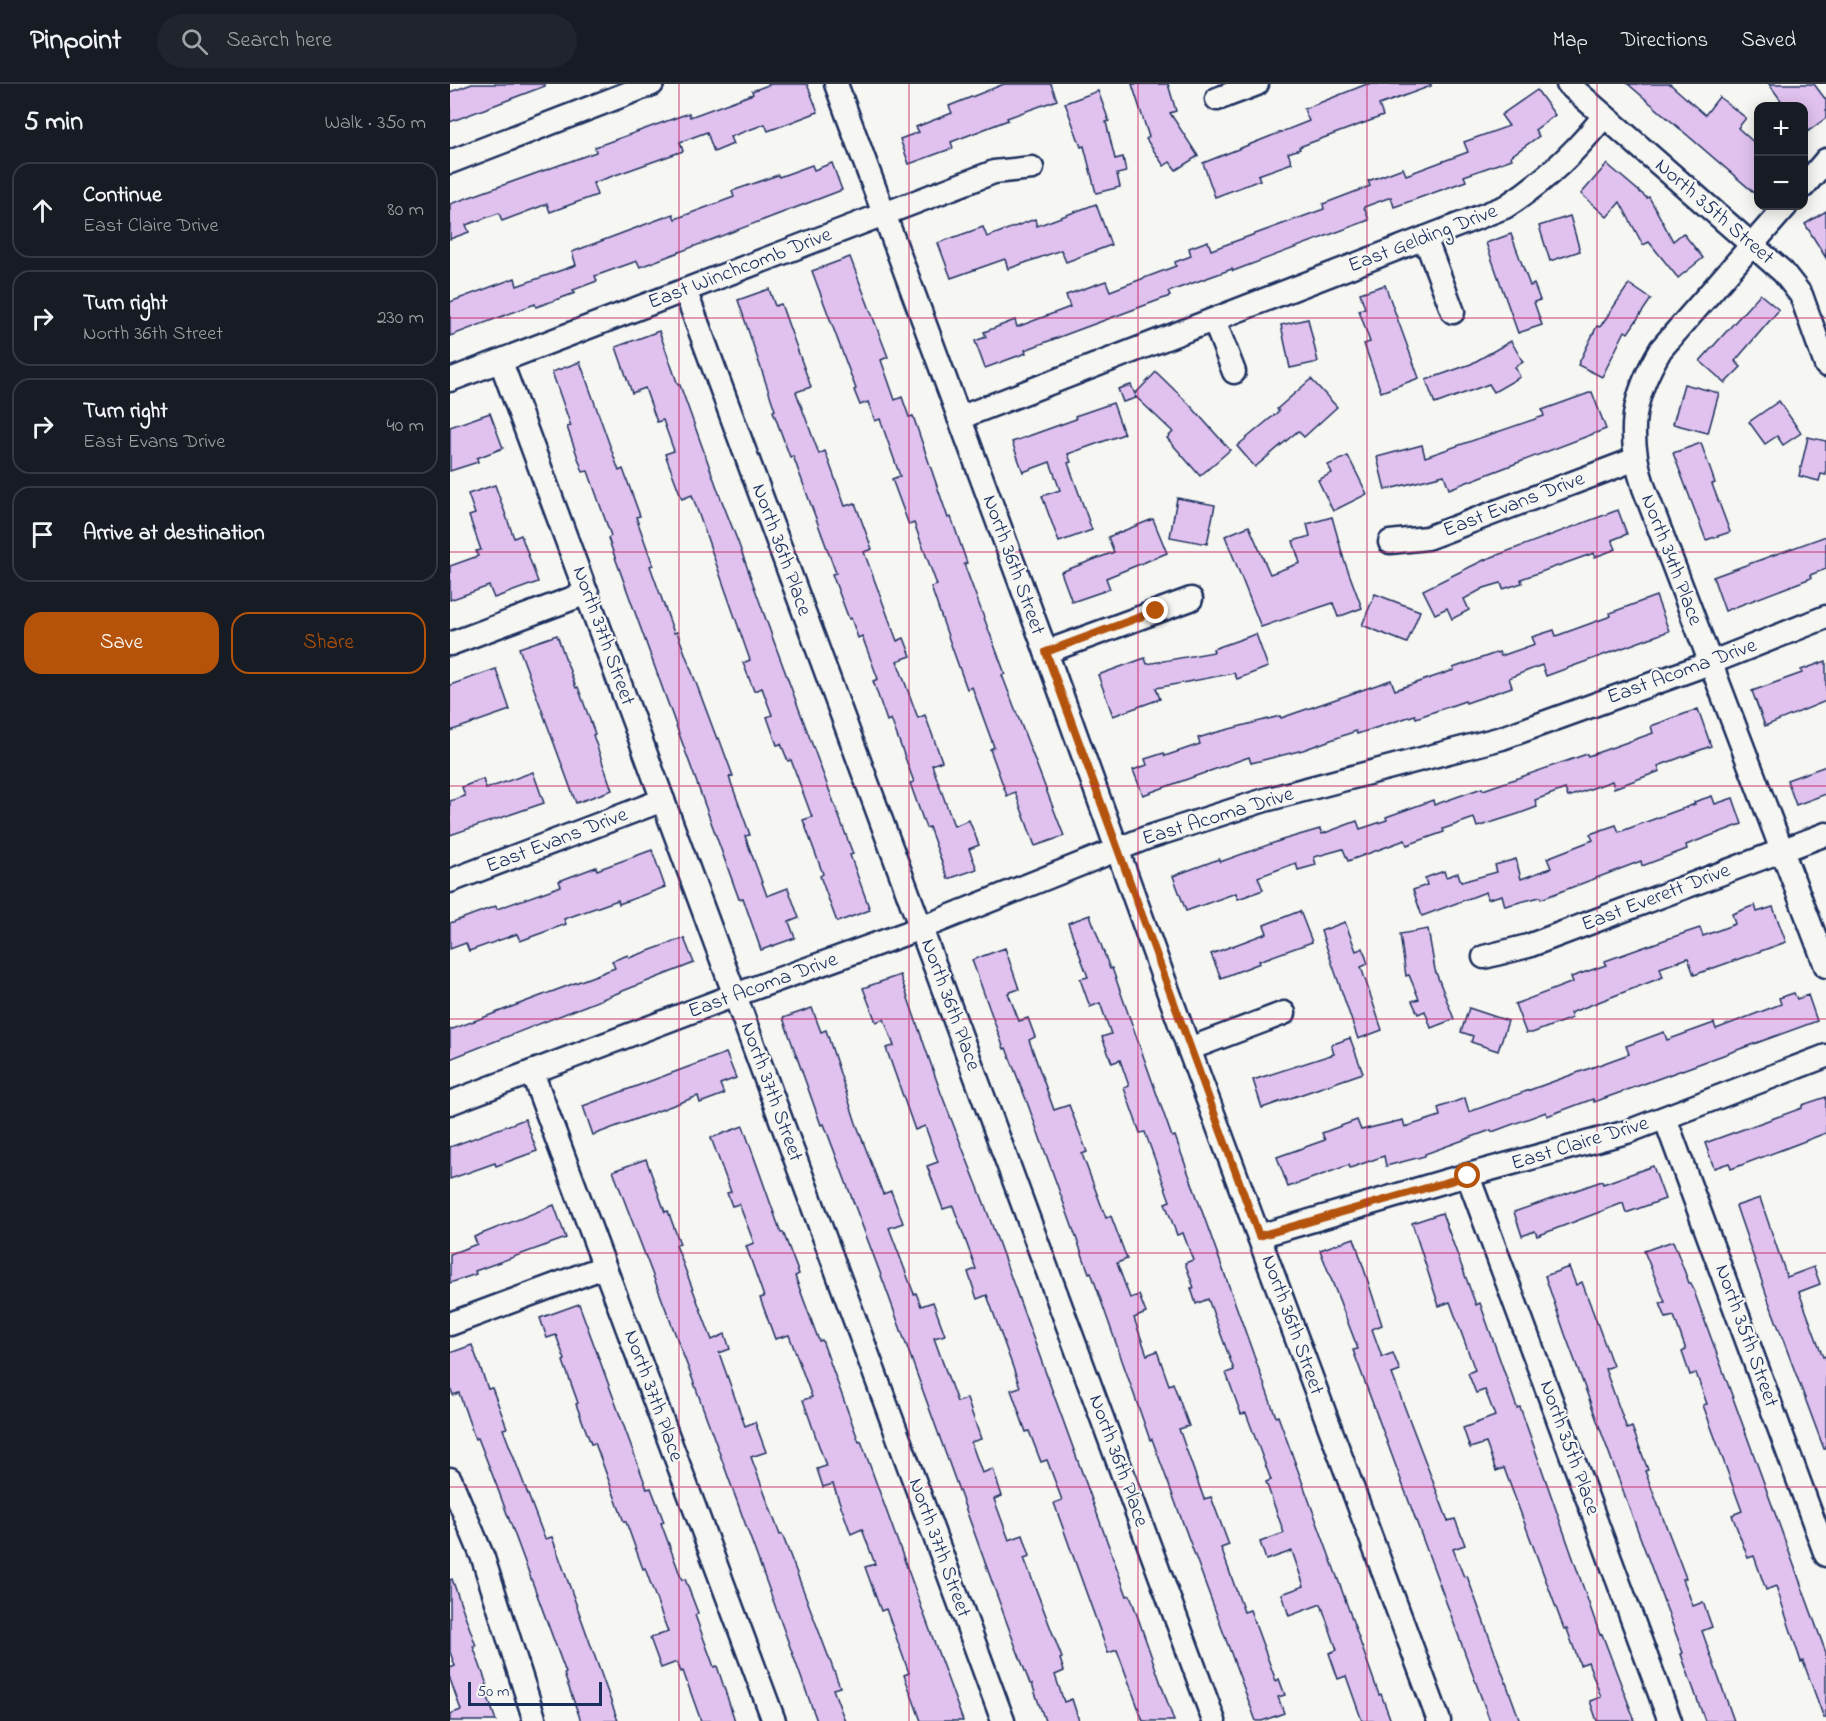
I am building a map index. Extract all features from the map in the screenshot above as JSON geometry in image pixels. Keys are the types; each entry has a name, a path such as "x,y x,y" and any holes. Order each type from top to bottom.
{"street":[{"path":"450,162 652,84"},
{"name":"North 36th Street","path":"836,84 1439,1721"},
{"path":"1217,99 1257,84"},
{"name":"North 35th Street","path":"1568,84 1783,272 1801,295 1826,365"},
{"name":"East Gelding Drive","path":"959,418 1505,207 1534,188 1565,162 1604,116"},
{"path":"1808,180 1826,160"},
{"name":"East Winchcomb Drive","path":"450,380 994,172 1032,168"},
{"path":"1752,243 1782,210"},
{"path":"1425,238 1453,312"},
{"name":"North 34th Place","path":"1752,243 1661,349 1649,369 1640,390 1634,422 1636,459 1644,488 1826,966"},
{"name":"North 36th Place","path":"685,290 1214,1721"},
{"path":"1214,320 1234,372"},
{"name":"North 37th Street","path":"501,362 1003,1721"},
{"name":"East Evans Drive","path":"1390,542 1427,538 1636,459"},
{"path":"450,644 587,593"},
{"path":"1046,652 1191,599"},
{"name":"East Acoma Drive","path":"450,1103 735,995 921,928 1117,849 1265,800 1502,738 1710,663 1826,617"},
{"name":"East Evans Drive","path":"450,881 663,801"},
{"name":"East Everett Drive","path":"1485,957 1528,946 1826,834"},
{"path":"1190,1049 1284,1013"},
{"name":"East Claire Drive","path":"1259,1236 1627,1132 1826,1056"},
{"name":"North 37th Place","path":"532,1072 774,1721"},
{"name":"North 35th Street","path":"1665,1118 1826,1555"},
{"name":"North 35th Place","path":"1468,1176 1670,1721"},
{"path":"450,1324 604,1267"},
{"path":"450,1479 483,1558 535,1721"}],"building":[{"path":"472,84 545,84 545,86 450,122 450,92"},
{"path":"771,84 807,84 818,112 768,131 765,124 730,137 733,144 714,152 707,132 680,142 683,151 593,183 597,195 550,212 547,204 502,221 499,213 466,225 469,232 450,239 450,204 596,152 595,147 689,113 690,117 753,94 752,91"},
{"path":"1004,84 1051,84 1057,100 951,142 953,148 909,164 900,139 919,132 916,127 952,113 949,106"},
{"path":"1132,84 1168,84 1176,111 1170,113 1198,156 1176,170 1170,162 1164,166 1146,139 1149,137"},
{"path":"1367,84 1431,84 1431,86 1379,105 1383,116 1299,147 1300,149 1288,153 1292,163 1258,175 1260,180 1215,197 1203,163 1309,121 1304,109"},
{"path":"1628,84 1670,84 1705,115 1719,97 1746,118 1738,128 1754,142 1754,193"},
{"path":"1769,84 1814,84 1826,100 1826,118 1808,131 1808,102 1782,102"},
{"path":"1537,90 1555,115 1535,130 1539,136 1511,156 1512,159 1464,176 1466,181 1394,207 1391,197 1364,207 1369,220 1233,271 1232,269 1168,292 1170,296 1025,350 1026,353 985,368 975,341 986,337 984,332 1015,320 1017,327 1070,307 1066,295 1106,281 1110,291 1176,266 1175,262 1191,256 1189,248 1208,241 1211,250 1324,209 1323,204 1370,186 1368,181 1403,168 1406,175 1468,152 1464,142 1509,126 1501,115"},
{"path":"1098,91 1109,121 1106,122 1115,159 1123,157 1126,172 1117,174 1120,187 1096,193 1084,146 1081,147 1065,103"},
{"path":"832,163 842,190 640,267 637,261 595,276 597,281 573,290 575,293 536,307 535,304 450,336 450,302 515,278 517,286 576,265 572,252 673,214 675,219 734,197 732,191 778,175 779,177 812,165 814,170"},
{"path":"1607,164 1647,198 1649,197 1673,241 1683,233 1703,258 1678,278 1649,242 1643,245 1620,202 1607,217 1581,194"},
{"path":"1096,204 1111,245 1066,262 1061,250 1008,269 1005,259 951,278 938,243 983,227 987,237 1035,219 1037,226"},
{"path":"1826,211 1826,258 1805,224"},
{"path":"1570,216 1580,251 1550,261 1539,226"},
{"path":"1511,234 1530,286 1534,284 1540,300 1534,302 1542,325 1518,333 1486,243"},
{"path":"850,257 888,357 881,360 895,400 902,397 909,417 913,416 948,518 951,517 967,563 964,564 1005,674 1002,675 1064,836 1035,846 1015,792 1007,796 990,749 994,747 972,687 967,689 931,587 937,585 914,523 909,525 892,479 900,476 880,419 875,421 868,402 860,405 812,271"},
{"path":"1629,284 1651,299 1628,333 1625,331 1602,377 1578,365 1597,326 1600,327"},
{"path":"1385,285 1419,378 1381,392 1364,344 1370,342 1359,310 1365,308 1360,293"},
{"path":"769,289 775,306 781,304 811,387 796,392 819,454 825,451 845,506 855,503 872,549 864,552 897,641 904,638 911,656 897,661 918,718 925,715 942,761 932,765 954,826 969,820 979,845 969,849 977,869 948,879 929,827 926,828 910,783 914,782 891,719 887,721 873,681 878,679 862,636 858,638 832,574 836,573 793,456 790,457 773,411 775,410 738,300"},
{"path":"1760,294 1779,310 1735,361 1741,367 1725,383 1700,361"},
{"path":"1308,319 1318,362 1290,368 1281,325"},
{"path":"659,331 853,854 850,855 870,910 837,922 820,876 823,874 803,820 812,817 791,760 788,761 781,744 777,745 767,717 772,715 762,688 754,691 743,663 750,660 692,495 682,499 665,454 674,451 663,420 657,422 645,388 632,393 616,347"},
{"path":"1511,341 1523,362 1515,367 1520,377 1494,392 1489,384 1435,404 1426,380 1471,364"},
{"path":"580,362 619,471 623,469 640,516 636,517 653,565 650,566 674,633 677,632 733,776 729,777 750,835 745,836 767,896 788,888 799,918 789,922 795,938 761,950 743,898 739,899 608,538 611,536 588,471 583,472 567,427 571,426 552,372"},
{"path":"1156,372 1189,404 1230,450 1200,476 1167,438 1173,432 1135,396 1136,398 1123,402 1118,389 1131,385 1135,394"},
{"path":"1311,379 1337,407 1304,437 1298,431 1255,467 1237,446 1279,411 1277,409"},
{"path":"1684,384 1719,393 1708,433 1673,424"},
{"path":"1592,392 1606,429 1449,489 1444,475 1385,490 1377,457 1422,445 1425,457 1544,416 1542,410"},
{"path":"1779,401 1801,433 1783,445 1777,436 1765,444 1749,422"},
{"path":"1113,403 1124,434 1068,454 1071,462 1068,463 1092,530 1059,542 1042,496 1060,490 1050,462 1023,472 1012,442"},
{"path":"490,413 503,448 477,458 478,462 450,471 450,427"},
{"path":"1808,437 1826,441 1826,475 1821,474 1819,481 1799,476"},
{"path":"1701,443 1715,483 1712,484 1730,532 1706,540 1673,453"},
{"path":"1348,456 1367,494 1333,511 1318,480 1332,473 1328,465"},
{"path":"495,485 514,538 521,535 538,582 494,598 489,586 450,600 450,566 478,556 476,551 481,550 469,516 475,514 468,494"},
{"path":"1177,498 1215,505 1207,544 1170,537"},
{"path":"1618,510 1627,534 1612,540 1616,549 1595,557 1594,553 1521,579 1522,583 1503,589 1501,583 1484,588 1464,599 1469,610 1452,619 1447,608 1435,614 1423,590 1484,560"},
{"path":"1332,517 1344,560 1362,608 1338,617 1333,603 1261,627 1225,536 1249,526 1270,574 1300,563 1293,541 1310,536 1307,524"},
{"path":"1153,519 1167,553 1106,578 1110,589 1072,602 1061,572 1114,552 1108,537"},
{"path":"1826,536 1826,569 1810,575 1811,578 1725,611 1713,577"},
{"path":"1375,594 1420,611 1407,643 1362,625"},
{"path":"1656,596 1669,631 1546,676 1542,665 1509,678 1512,687 1466,703 1465,701 1416,718 1415,715 1357,734 1356,731 1303,750 1251,763 1249,757 1143,795 1133,770 1147,765 1145,759 1164,753 1165,756 1200,744 1198,738 1280,716 1281,718 1391,680 1395,690 1499,652 1501,656 1535,644 1532,637 1554,630 1556,636 1611,616 1610,613"},
{"path":"1256,634 1268,667 1237,679 1234,673 1156,688 1160,699 1113,716 1098,675 1145,658 1147,664 1214,652 1213,649"},
{"path":"557,635 595,734 593,735 612,790 576,803 519,648"},
{"path":"1826,661 1826,701 1765,726 1752,691 1802,673 1801,670"},
{"path":"496,669 510,710 450,731 450,685"},
{"path":"1698,709 1711,746 1658,766 1660,771 1614,788 1612,781 1568,797 1565,789 1535,800 1537,807 1518,814 1477,827 1474,818 1407,845 1405,840 1348,861 1343,849 1314,857 1316,865 1298,870 1296,863 1258,877 1263,890 1238,899 1236,893 1186,911 1173,876 1219,859 1220,862 1320,829 1322,834 1357,821 1360,829 1433,800 1434,805 1482,788 1483,790 1653,733 1651,726"},
{"path":"1826,766 1826,794 1796,805 1787,780"},
{"path":"533,772 544,803 450,835 450,801 465,796 462,787 483,779 486,789"},
{"path":"1712,796 1715,804 1733,798 1742,824 1686,845 1687,849 1642,866 1641,861 1541,899 1540,897 1505,906 1502,895 1488,899 1486,892 1422,916 1413,890 1427,885 1425,878 1444,871 1446,877 1458,873 1461,882 1497,872 1495,865 1516,859 1521,879 1551,868 1547,858 1593,840 1590,834 1616,825 1619,832"},
{"path":"652,850 665,887 619,904 618,900 564,919 566,924 520,941 517,934 469,951 466,943 450,949 450,923 561,886 559,881 596,867 597,870"},
{"path":"1755,905 1757,912 1773,907 1786,942 1694,975 1688,958 1660,968 1663,977 1570,1013 1572,1018 1532,1033 1526,1033 1515,1004 1573,982 1571,977 1606,965 1605,961 1700,928 1703,936 1735,924 1732,914"},
{"path":"1300,911 1312,942 1259,961 1260,963 1221,978 1211,954 1267,933 1264,925"},
{"path":"1090,915 1110,969 1112,968 1172,1137 1175,1136 1276,1417 1278,1416 1379,1695 1381,1694 1391,1721 1362,1721 1346,1676 1338,1679 1329,1653 1337,1650 1321,1604 1289,1616 1282,1594 1304,1586 1292,1551 1266,1560 1260,1542 1284,1533 1266,1482 1271,1480 1246,1413 1241,1414 1226,1373 1234,1370 1208,1299 1196,1304 1191,1288 1194,1288 1185,1263 1193,1260 1183,1233 1177,1235 1165,1203 1170,1201 1145,1132 1140,1133 1124,1088 1129,1086 1120,1060 1112,1063 1102,1037 1111,1034 1100,1003 1090,1007 1080,979 1088,977 1068,923"},
{"path":"1345,922 1356,951 1363,948 1368,964 1361,967 1382,1030 1358,1039 1321,931"},
{"path":"1428,929 1435,970 1454,1019 1431,1028 1425,1011 1418,1014 1412,1001 1419,999 1409,975 1406,976 1400,934"},
{"path":"684,938 694,963 450,1059 450,1030 615,968 612,961 628,955 629,958"},
{"path":"1005,948 1019,989 1008,993 1019,1021 1028,1018 1035,1037 1029,1040 1054,1110 1069,1105 1087,1152 1082,1154 1106,1218 1111,1216 1127,1259 1117,1263 1130,1298 1139,1295 1146,1313 1134,1318 1147,1355 1157,1351 1169,1385 1173,1383 1189,1426 1179,1429 1204,1499 1211,1497 1229,1545 1221,1548 1244,1612 1250,1610 1276,1681 1279,1679 1285,1695 1278,1697 1284,1713 1262,1721 1256,1721 1152,1439 1150,1440 1091,1272 1089,1273 972,960"},
{"path":"900,975 941,1093 984,1203 1127,1596 1130,1595 1174,1721 1143,1721 1117,1650 1108,1653 1054,1503 1062,1500 1047,1460 1041,1462 1029,1431 1026,1432 1011,1390 1020,1387 987,1295 977,1299 968,1272 976,1269 953,1206 943,1209 927,1166 938,1162 925,1126 915,1130 886,1048 894,1046 884,1019 876,1022 863,988"},
{"path":"1794,993 1797,999 1808,995 1817,1021 1594,1102 1593,1099 1547,1116 1546,1112 1425,1154 1425,1156 1386,1166 1384,1156 1350,1168 1349,1165 1288,1187 1277,1157 1325,1140 1322,1133 1357,1120 1361,1130 1403,1120 1405,1127 1440,1116 1438,1108 1465,1098 1469,1112 1629,1054 1626,1046 1664,1032 1667,1040 1714,1023 1716,1029 1781,1004 1779,998"},
{"path":"812,1008 821,1032 826,1030 856,1123 883,1194 891,1191 903,1223 889,1228 914,1294 916,1293 921,1306 933,1302 945,1335 934,1338 957,1402 967,1399 981,1439 971,1442 982,1473 993,1469 1002,1496 994,1499 1009,1540 1023,1535 1030,1556 1024,1558 1062,1658 1060,1659 1064,1671 1055,1675 1064,1702 1072,1699 1079,1721 1045,1721 1012,1637 885,1286 824,1124 821,1125 783,1018"},
{"path":"1469,1008 1508,1021 1498,1051 1471,1042 1473,1036 1461,1032"},
{"path":"1350,1038 1363,1073 1262,1108 1253,1080 1334,1054 1331,1045"},
{"path":"726,1053 736,1078 720,1084 724,1094 700,1103 698,1096 593,1135 583,1106"},
{"path":"1826,1097 1826,1133 1731,1169 1729,1163 1714,1168 1705,1143"},
{"path":"525,1119 537,1151 450,1179 450,1147"},
{"path":"743,1126 781,1233 783,1232 799,1274 795,1276 819,1341 822,1340 859,1442 861,1441 963,1721 921,1721 904,1675 909,1673 886,1609 881,1611 865,1567 875,1564 862,1529 851,1534 833,1484 823,1487 817,1469 826,1466 803,1400 812,1397 789,1335 775,1339 760,1298 764,1297 746,1246 754,1243 739,1204 732,1206 727,1193 731,1192 711,1138"},
{"path":"646,1159 665,1212 668,1211 680,1244 676,1245 712,1340 725,1334 730,1349 719,1353 745,1426 755,1422 766,1452 751,1457 840,1687 833,1689 845,1721 817,1721 694,1383 613,1171"},
{"path":"1653,1166 1665,1199 1626,1213 1623,1203 1537,1236 1535,1231 1522,1236 1514,1212"},
{"path":"1760,1198 1787,1277 1814,1267 1820,1284 1799,1292 1823,1357 1826,1356 1826,1449 1824,1449 1769,1302 1736,1206"},
{"path":"554,1205 566,1238 475,1271 476,1274 450,1283 450,1254 477,1244 474,1237"},
{"path":"1442,1213 1476,1305 1480,1303 1517,1408 1520,1407 1600,1635 1602,1634 1635,1721 1597,1721 1590,1701 1601,1697 1588,1662 1580,1665 1567,1629 1564,1629 1504,1468 1496,1471 1486,1443 1470,1448 1463,1428 1495,1416 1485,1390 1476,1393 1468,1373 1475,1370 1450,1302 1439,1306 1412,1223"},
{"path":"1354,1238 1382,1325 1372,1329 1382,1357 1393,1353 1400,1371 1392,1374 1448,1521 1455,1519 1465,1545 1453,1549 1464,1577 1467,1576 1520,1721 1490,1721 1353,1350 1358,1349 1320,1250"},
{"path":"1673,1241 1689,1283 1691,1283 1826,1653 1826,1718 1824,1718 1803,1661 1801,1662 1776,1586 1766,1590 1754,1556 1748,1558 1732,1515 1742,1511 1703,1405 1707,1404 1696,1373 1690,1375 1682,1352 1686,1350 1674,1316 1666,1318 1660,1303 1665,1302 1644,1251"},
{"path":"1569,1267 1576,1285 1582,1282 1613,1366 1605,1369 1627,1429 1632,1427 1648,1470 1645,1471 1686,1578 1683,1579 1693,1606 1703,1602 1712,1627 1702,1631 1734,1721 1705,1721 1681,1654 1683,1653 1545,1276"},
{"path":"579,1304 647,1489 651,1488 664,1522 661,1523 682,1580 685,1579 698,1613 695,1615 714,1667 717,1666 735,1721 701,1721 683,1671 681,1672 677,1662 661,1668 650,1638 668,1632 595,1443 591,1444 576,1404 578,1403 556,1335 547,1338 540,1318"},
{"path":"472,1345 488,1389 492,1388 507,1428 503,1429 545,1539 552,1537 618,1721 581,1721 564,1674 566,1673 478,1438 475,1439 459,1393 453,1395 450,1387 450,1353"},
{"path":"452,1579 476,1646 473,1646 490,1693 487,1694 496,1721 450,1721 450,1714 461,1710 450,1679 450,1668 455,1666 450,1652 450,1580"}],"route":[{"path":"1156,611 1046,652 1259,1236 1468,1176"}]}
